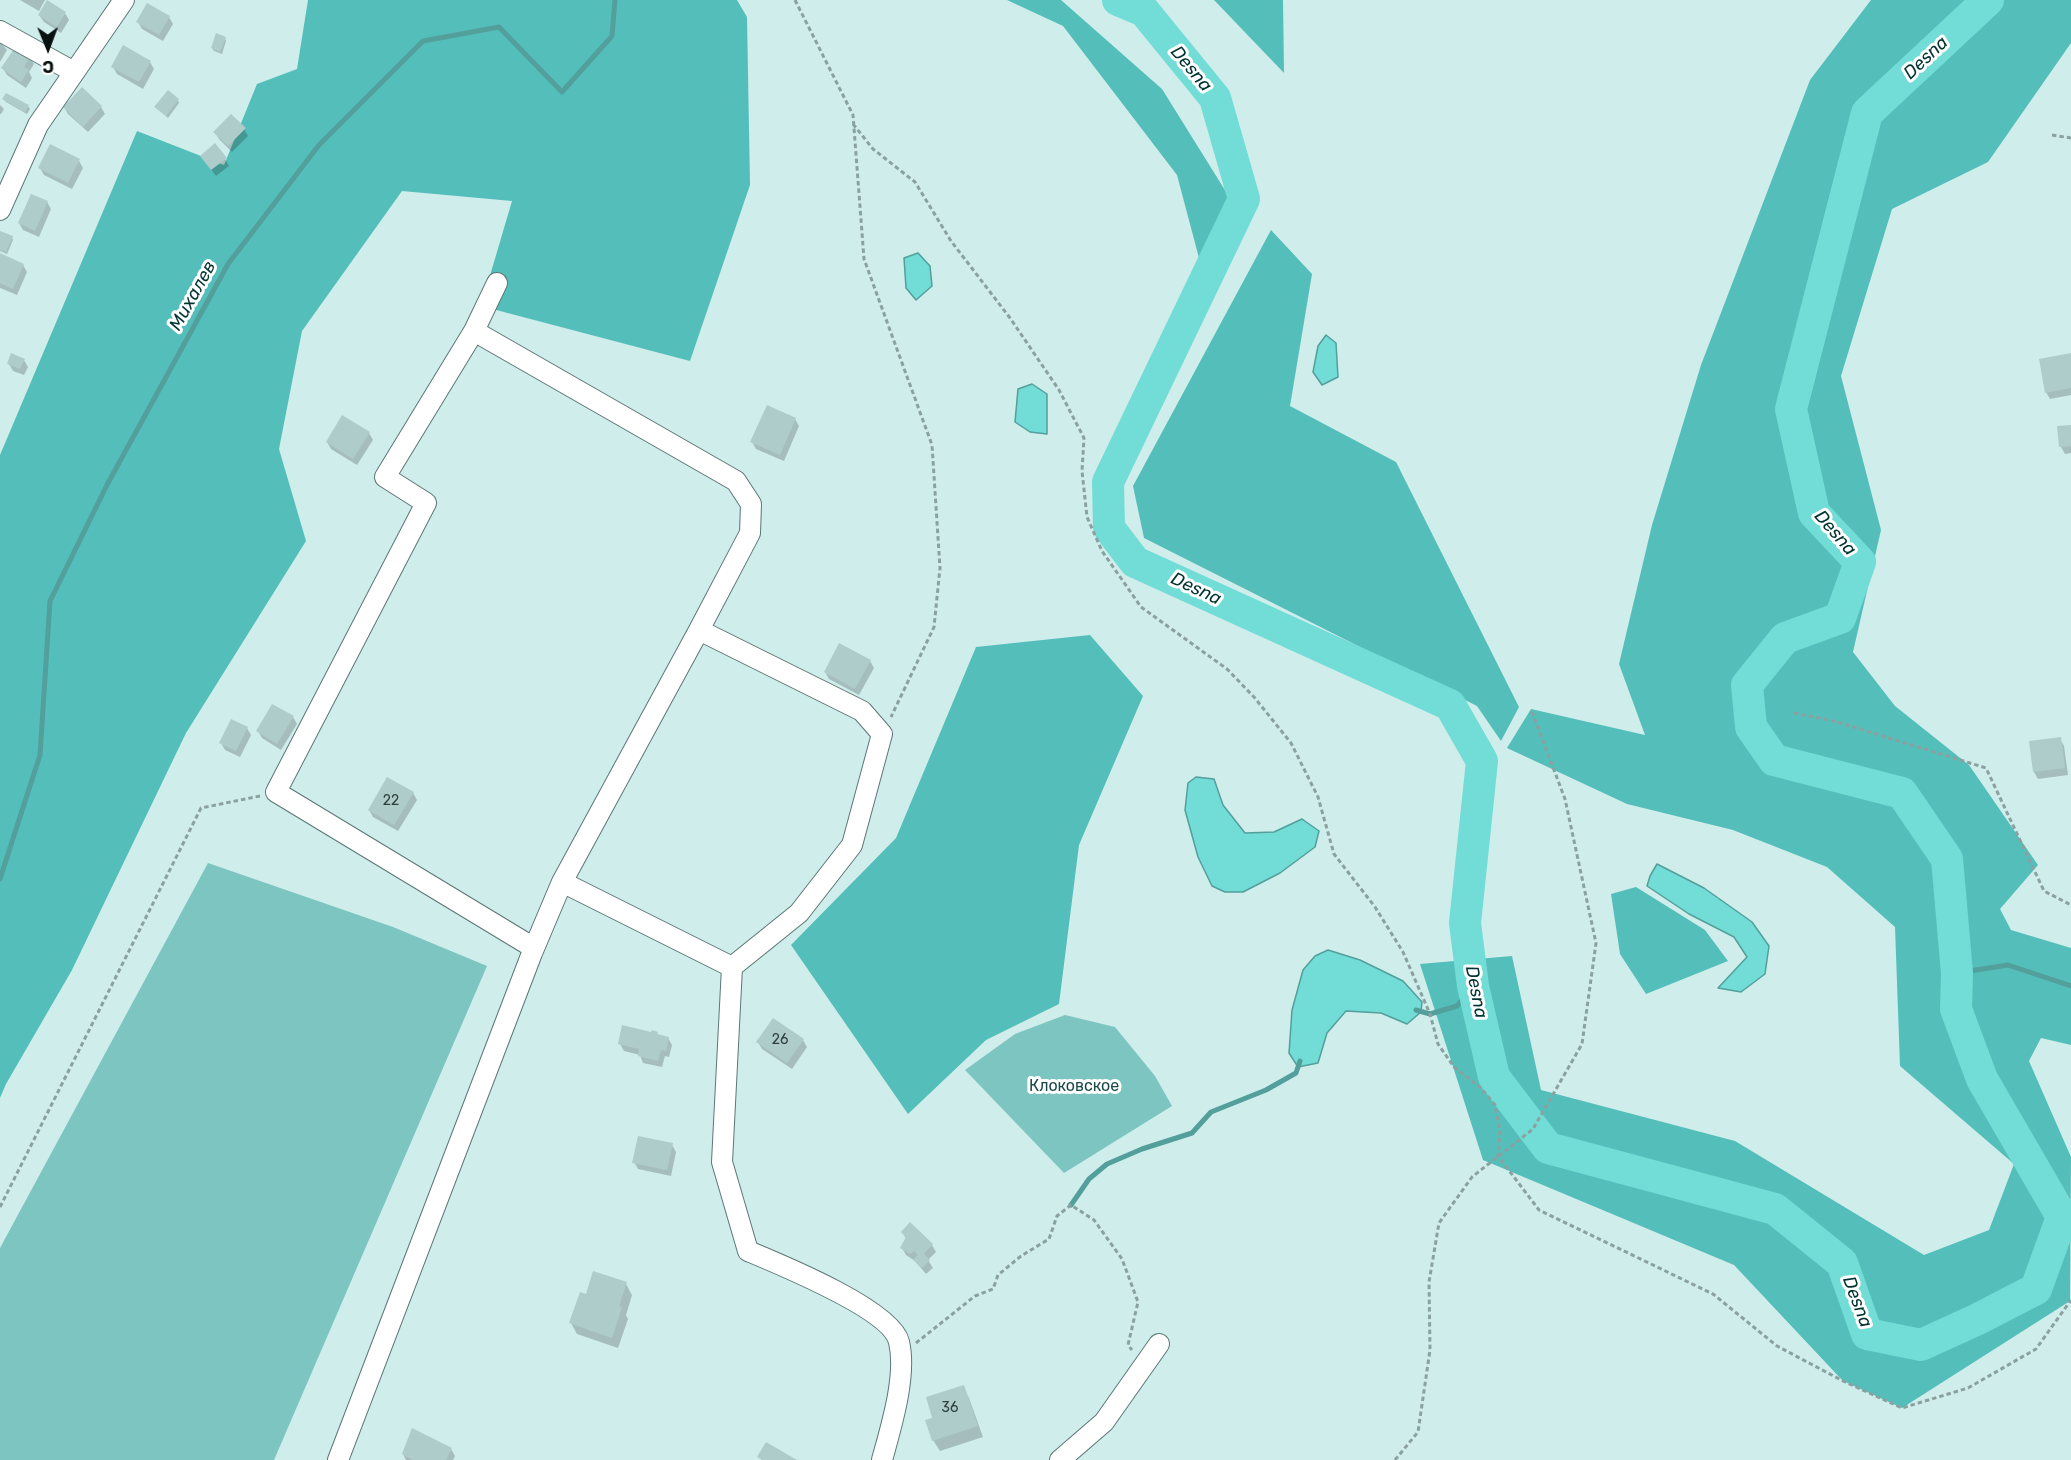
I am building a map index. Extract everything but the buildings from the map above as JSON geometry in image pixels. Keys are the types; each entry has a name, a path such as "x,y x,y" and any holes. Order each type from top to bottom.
{"street":[{"path":"0,210 38,125 124,0"},
{"path":"0,31 74,72"},
{"path":"497,283 474,331 385,477 426,503 276,792 534,948"},
{"path":"338,1460 534,948 562,882 750,533 751,504 736,482 474,331"},
{"path":"699,630 862,711 882,734 852,845 799,913 732,967 722,1162 748,1251 855,1301 883,1322 899,1340 901,1360 897,1400 882,1460"},
{"path":"562,882 732,967"},
{"path":"1060,1460 1104,1422 1159,1344"}],"path":[{"path":"795,0 853,116 864,258 932,446 940,568 934,627 882,734"},
{"path":"853,124 873,149 915,183 951,241 1010,318 1059,390 1084,438 1082,471 1087,517 1102,551 1141,607 1227,669 1254,697 1291,743 1318,798 1334,854 1375,907 1403,951 1430,1014 1438,1044 1454,1067 1481,1088 1496,1105 1500,1132 1498,1156 1539,1210 1713,1294 1777,1346 1843,1381 1902,1408 1968,1388 2036,1349 2071,1300"},
{"path":"2052,135 2071,138"},
{"path":"1395,1460 1418,1432 1430,1350 1429,1282 1438,1224 1472,1177 1533,1129 1582,1044 1596,944 1566,799 1531,709"},
{"path":"1794,713 1834,721 1986,768 2044,891 2071,905"},
{"path":"0,1207 201,808 276,792"},
{"path":"901,1360 915,1344 975,1296 993,1289 998,1275 1021,1256 1049,1239 1058,1216 1071,1204 1094,1220 1122,1259 1138,1302 1128,1344 1143,1366"}],"green space":[{"path":"208,863 393,927 487,966 274,1460 0,1460 0,1248"},
{"name":"Клоковское","path":"1065,1015 1115,1027 1155,1076 1172,1106 1064,1173 965,1070 1015,1034"}],"shaded area":[{"path":"308,0 737,0 747,17 750,185 690,361 481,306 512,201 402,191 302,331 279,449 306,541 186,733 72,970 0,1098 0,455 137,131 224,165 257,84 297,69"},
{"path":"1007,0 1061,0 1162,89 1233,203 1199,258 1177,175 1063,26"},
{"path":"1214,0 1283,0 1284,73"},
{"path":"1871,0 2071,0 2071,43 1988,162 1892,209 1841,376 1881,530 1853,652 1895,706 1969,765 2038,865 2000,909 2011,930 2071,948 2071,1045 2041,1038 2029,1061 2071,1157 2070,1301 1902,1408 1843,1381 1734,1265 1483,1160 1420,964 1512,956 1541,1090 1735,1141 1924,1255 1989,1230 2014,1164 1900,1066 1895,927 1827,867 1733,830 1627,804 1507,748 1531,709 1645,735 1619,664 1652,525 1701,365 1810,80"},
{"path":"1271,230 1312,274 1290,406 1396,462 1519,707 1501,741 1477,706 1144,538 1133,486"},
{"path":"918,253 930,266 932,286 916,300 906,288 904,258"},
{"path":"1326,335 1336,343 1338,377 1322,385 1313,372 1318,346"},
{"path":"1032,384 1047,394 1047,434 1030,432 1015,422 1018,389"},
{"path":"1090,635 1143,696 1079,845 1059,1004 986,1040 908,1114 791,945 896,838 976,647"},
{"path":"1196,777 1214,779 1223,805 1245,833 1274,832 1302,819 1319,831 1315,847 1280,873 1243,892 1225,892 1212,886 1198,857 1185,810 1188,783"},
{"path":"1657,864 1704,888 1752,922 1769,946 1765,974 1741,992 1718,988 1747,957 1734,937 1689,914 1647,886"},
{"path":"1636,887 1705,930 1728,961 1646,994 1620,954 1611,894"},
{"path":"1328,950 1360,960 1403,981 1422,1002 1421,1012 1407,1024 1381,1013 1346,1011 1327,1033 1318,1063 1298,1067 1289,1053 1292,1010 1303,970 1315,956"}],"waterway":[{"name":"Михалев","path":"0,879 40,755 50,601 108,483 228,264 319,145 423,41 499,27 562,92 612,36 615,0"},
{"name":"Desna","path":"1118,0 1144,11 1215,98 1244,199 1108,482 1109,528 1135,562 1450,705 1482,761 1465,923 1473,986 1494,1077 1548,1148 1775,1209 1842,1263 1867,1334 1921,1345 2036,1289 2062,1217 1982,1079 1956,1009 1957,973 1947,859 1902,793 1774,760 1751,727 1747,685 1785,638 1840,618 1860,562 1814,513 1791,409 1867,113 1988,0"},
{"path":"1957,973 2008,965 2071,986"},
{"path":"1416,1010 1430,1014 1457,1006 1473,986"},
{"path":"1071,1205 1089,1179 1107,1164 1142,1149 1192,1133 1211,1112 1266,1090 1296,1073 1300,1061"}]}
